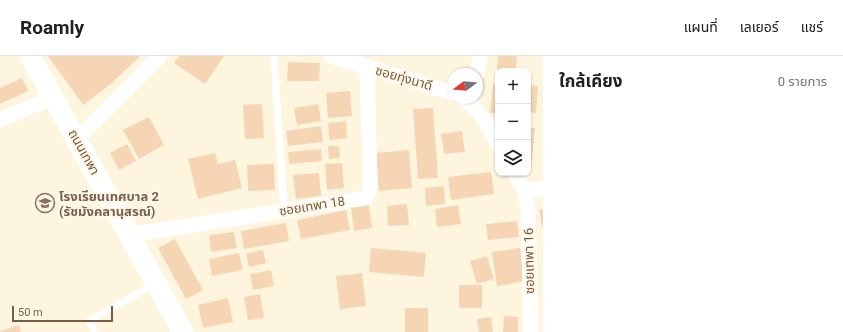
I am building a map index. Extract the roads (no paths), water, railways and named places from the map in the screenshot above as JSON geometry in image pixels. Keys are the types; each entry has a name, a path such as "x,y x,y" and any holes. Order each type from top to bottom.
{"street":[{"name":"ถนนเทพา","path":"30,56 183,332"},
{"path":"77,140 160,56"},
{"name":"ซอยทุ่งนาดี","path":"331,56 447,91"},
{"path":"478,68 480,56"},
{"name":"ซอยเทพา 18","path":"130,235 364,198 370,193 367,67"},
{"path":"0,120 54,97"},
{"path":"471,104 481,115 496,140"},
{"path":"517,176 525,191 543,189"},
{"name":"ซอยเทพา 16","path":"525,191 528,209 531,332"}],"lane":[{"path":"274,56 284,210"},
{"path":"95,332 89,321 156,283"}],"place":[{"name":"โรงเรียนเทศบาล 2 (รัชมังคลานุสรณ์)","path":"45,203"}]}
